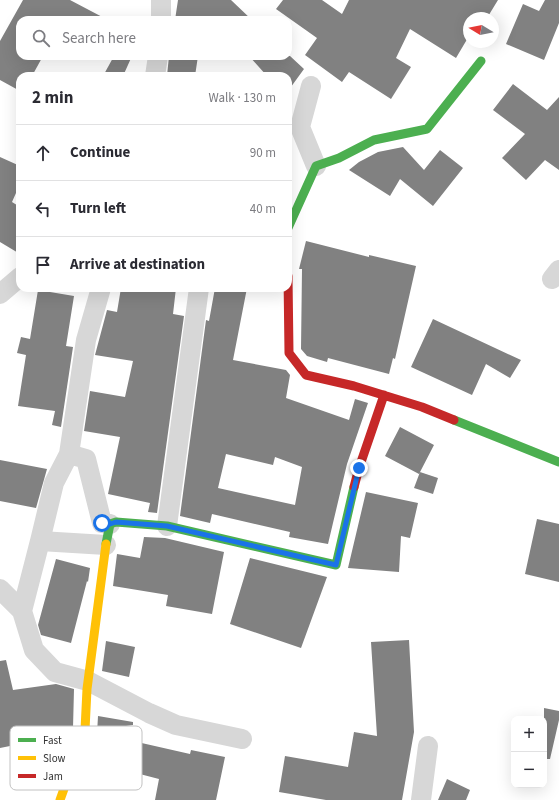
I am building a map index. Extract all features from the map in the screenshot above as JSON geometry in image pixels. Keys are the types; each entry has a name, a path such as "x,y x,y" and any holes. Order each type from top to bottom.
{"street":[{"path":"161,0 161,16"},
{"path":"156,72 157,60"},
{"path":"292,219 316,166 339,158 374,140 427,129 481,61"},
{"path":"311,86 297,137 316,166"},
{"path":"0,294 16,280"},
{"path":"22,611 54,482 69,454 86,340 100,292"},
{"path":"167,526 198,292"},
{"path":"288,292 289,353 306,374 422,407 559,462"},
{"path":"69,454 86,459 102,523 110,524 116,522 167,526 336,565 359,468 384,395"},
{"path":"85,726 88,681 110,524"},
{"path":"40,541 106,545"},
{"path":"0,589 22,611 34,650 54,672 88,681 149,713 176,725 242,739"},
{"path":"421,800 428,746"},
{"path":"60,800 64,790"}],"building":[{"path":"23,0 70,0 100,16 16,16 16,60 41,60 34,72 16,72 16,89 0,80 0,41"},
{"path":"178,0 231,0 248,16 176,16"},
{"path":"283,0 322,0 342,14 349,0 498,0 491,12 463,12 463,46 456,58 410,29 396,58 411,67 391,99 349,72 342,82 305,55 317,38 292,20 292,16 286,16 276,9"},
{"path":"545,0 559,0 559,23 544,60 506,44 523,4 539,11"},
{"path":"292,58 304,69 292,86 292,72 263,72 253,60 292,60"},
{"path":"112,60 130,60 125,72 105,72"},
{"path":"169,60 197,60 196,72 167,72"},
{"path":"513,84 547,110 559,97 559,170 545,160 526,180 502,158 525,134 493,110"},
{"path":"403,147 424,170 440,150 463,168 433,206 400,179 390,196 349,170 359,162 378,152"},
{"path":"0,157 16,164 16,193 12,202 16,204 16,252 0,242"},
{"path":"306,241 369,257 369,255 416,266 395,359 393,358 389,374 328,358 327,362 307,356 301,349 302,269 299,269"},
{"path":"38,292 50,292 74,296 66,346 73,347 61,427 52,425 55,411 18,406 26,355 17,353 21,337 30,339"},
{"path":"120,292 176,292 173,314 184,316 157,513 148,512 150,503 108,494 120,437 84,431 90,391 125,397 133,361 95,355 107,310 117,312"},
{"path":"214,292 246,292 233,360 286,370 290,375 286,398 349,420 355,399 368,403 347,464 328,544 289,537 290,532 212,514 210,523 180,516 206,320 209,321","holes":["226,454 273,465 275,457 302,467 295,505 218,488"]},
{"path":"433,319 521,360 510,378 486,364 472,395 411,367"},
{"path":"400,427 434,445 419,474 385,456"},
{"path":"0,460 47,469 36,508 0,501"},
{"path":"420,472 438,478 433,494 414,488"},
{"path":"366,492 418,503 410,538 401,536 399,572 348,568"},
{"path":"537,519 559,524 559,582 525,574"},
{"path":"144,537 165,538 224,552 212,614 166,606 168,595 113,586 117,554 140,558"},
{"path":"250,558 327,577 301,648 230,624"},
{"path":"56,559 90,568 88,582 87,581 71,643 41,635 38,625"},
{"path":"409,640 414,732 402,800 326,800 279,792 285,756 348,767 354,732 377,736 371,642"},
{"path":"106,641 135,647 129,677 102,671"},
{"path":"6,660 13,690 56,684 74,689 73,726 10,726 10,746 0,748 0,661"},
{"path":"544,708 559,711 559,720 550,759 547,759 547,716 544,716"},
{"path":"98,716 133,722 133,725 126,726 97,726"},
{"path":"142,743 190,754 191,750 225,757 216,800 155,800 159,779 142,775"},
{"path":"447,779 470,790 466,800 438,800"}],"traffic: fast":[{"path":"292,219 316,166 339,158 374,140 427,129 481,61"},
{"path":"454,420 559,462"},
{"path":"106,544 110,524 116,522 167,526 336,565 354,487"}],"traffic: slow":[{"path":"85,726 87,689 106,544"},
{"path":"60,800 64,790"}],"traffic: jam":[{"path":"288,292 289,353 306,375 354,386 422,407 454,420"},
{"path":"354,487 384,395"}],"route":[{"path":"102,523 110,524 116,522 167,526 336,565 359,468"}]}
